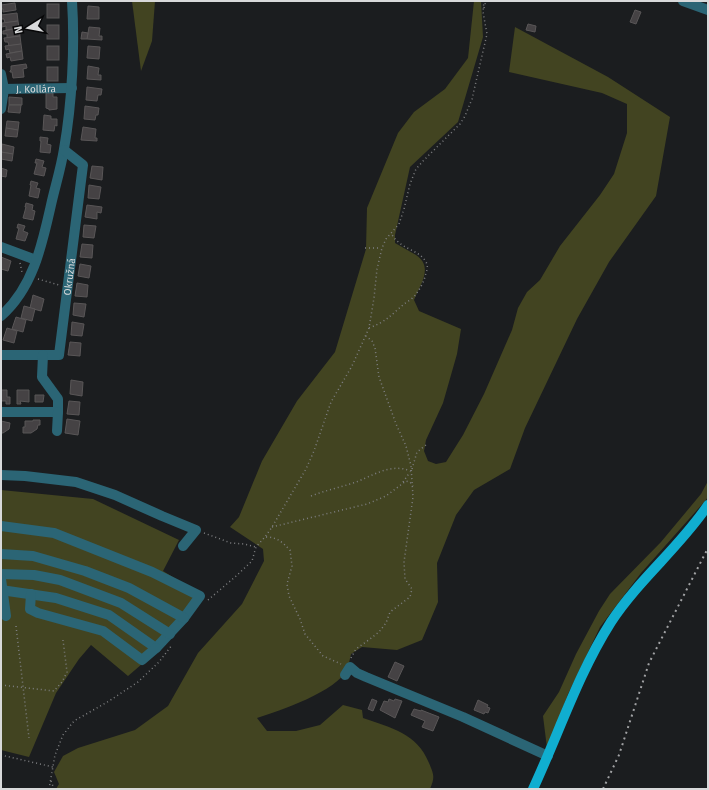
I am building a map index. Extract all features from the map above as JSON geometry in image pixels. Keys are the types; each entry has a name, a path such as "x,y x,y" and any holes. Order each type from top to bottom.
{"main road":[{"path":"533,789 553,745 580,678 594,649 612,620 708,505"}],"street":[{"path":"1,316 15,302 30,277 42,243 64,150 72,88 72,1"},
{"path":"682,1 708,10"},
{"path":"1,74 1,109"},
{"name":"J. Kollára","path":"2,89 72,88"},
{"name":"Okružná","path":"1,355 59,355 83,165 64,150"},
{"path":"1,247 36,260"},
{"path":"43,355 42,377 58,399 57,431"},
{"path":"1,412 58,412"},
{"path":"1,475 25,476 76,482 115,495 196,530 184,546"},
{"path":"1,526 54,533 152,572 200,596 170,634 142,660 103,631 38,613 30,609 31,594"},
{"path":"1,554 33,556 85,571 129,588 184,618"},
{"path":"1,574 34,575 60,580 121,603 170,634"},
{"path":"1,579 6,616"},
{"path":"2,590 56,598 110,615 156,648"},
{"path":"347,671 357,673 456,714 548,756"}],"path":[{"path":"208,600 236,577 252,560 256,547 272,527 314,451 331,402 352,366 369,328 377,269 382,248 386,239 399,224 410,184 416,169 460,124 472,99 487,34 484,12 485,1"},
{"path":"369,328 380,324 391,317 416,295 428,268 427,263 421,257 395,240 391,234"},
{"path":"365,248 382,248"},
{"path":"30,277 68,288"},
{"path":"353,653 356,649 379,632 386,623 390,612 410,597 412,589 405,579 404,562 413,497 410,460 379,377 375,348 372,341 366,336"},
{"path":"272,527 367,504 386,496 403,482 411,471 418,452 426,445"},
{"path":"311,496 330,489 351,484 380,472 400,468 411,471"},
{"path":"403,482 410,482 413,486"},
{"path":"196,530 231,543 256,547"},
{"path":"265,537 272,537 279,540 290,550 292,566 287,584 289,596 300,619 307,639 323,656 347,671"},
{"path":"16,626 29,738"},
{"path":"1,686 54,691 62,682 67,672 63,640"},
{"path":"49,789 55,755 63,735 74,721 110,701 138,682 159,662 172,644"},
{"path":"1,755 53,767"},
{"path":"51,781 54,789"}],"green space":[{"path":"132,1 155,1 152,41 141,71"},
{"path":"474,1 481,1 483,37 458,122 410,167 395,235 395,243 416,255 424,265 424,276 414,300 419,311 461,329 457,354 443,403 426,440 424,451 428,461 436,464 446,462 463,435 484,394 512,330 518,308 527,292 540,280 560,246 600,195 614,174 627,133 627,104 602,93 509,72 515,27 608,77 670,117 656,196 609,262 577,319 525,428 510,469 474,490 456,515 437,563 438,602 422,640 397,650 362,647 351,654 347,669 332,685 307,699 257,718 267,731 296,731 320,725 343,705 362,710 363,718 402,733 418,745 424,753 433,773 433,782 430,789 56,789 59,784 54,772 63,756 78,748 135,730 168,706 198,653 242,604 264,561 263,549 230,527 239,517 262,461 297,401 335,352 366,249 367,208 398,133 414,112 445,89 468,58"},
{"path":"708,481 708,497 641,573 600,627 568,694 547,748 543,716 559,692 576,654 599,611 610,594 661,542 701,494"},
{"path":"1,490 93,499 179,540 163,571 204,596 156,652 128,676 91,645 79,659 56,693 29,757 1,750"}],"building":[{"path":"15,3 16,10 3,12 3,9 1,9 1,5"},
{"path":"47,4 59,4 59,18 47,18"},
{"path":"88,6 99,7 99,19 87,19"},
{"path":"635,10 641,12 636,24 630,22"},
{"path":"17,13 18,21 5,23 4,19 1,19 1,15"},
{"path":"18,21 19,28 6,30 6,26 2,27 2,23"},
{"path":"528,24 536,26 535,32 526,30"},
{"path":"47,25 59,25 59,39 47,39"},
{"path":"89,27 100,28 99,36 102,36 102,40 87,39"},
{"path":"19,28 20,36 7,38 7,34 3,34 3,31"},
{"path":"82,32 88,33 87,39 81,39"},
{"path":"20,36 21,44 9,46 8,42 5,42 4,38"},
{"path":"21,44 22,51 10,53 9,49 6,50 5,46"},
{"path":"47,46 59,46 59,60 47,60"},
{"path":"88,46 100,47 99,59 87,58"},
{"path":"22,51 23,59 11,61 10,57 7,58 6,54"},
{"path":"26,64 27,68 23,69 24,77 13,78 12,72 10,72 11,66"},
{"path":"88,66 99,68 98,75 101,75 101,80 87,79"},
{"path":"47,67 58,67 58,81 47,81"},
{"path":"87,87 102,89 101,95 98,95 97,101 86,100"},
{"path":"46,93 53,93 53,97 57,97 57,109 49,110 46,108"},
{"path":"9,97 22,98 22,105 9,105"},
{"path":"9,105 21,105 20,113 8,112"},
{"path":"85,106 99,108 98,115 96,115 95,120 84,119"},
{"path":"44,115 51,116 51,119 57,119 57,126 55,125 54,131 43,130"},
{"path":"7,121 19,122 18,130 6,128"},
{"path":"83,127 96,129 95,138 97,138 97,141 81,140"},
{"path":"6,128 18,130 17,137 5,136"},
{"path":"40,137 48,138 47,144 51,145 50,153 40,152"},
{"path":"2,144 14,147 13,154 1,152"},
{"path":"1,152 13,154 12,161 1,159"},
{"path":"36,159 44,161 42,167 46,168 44,176 34,174 37,163 35,163"},
{"path":"92,166 103,167 102,180 90,178"},
{"path":"1,168 7,170 6,177 1,176"},
{"path":"31,181 38,183 36,188 40,189 38,198 29,196"},
{"path":"89,185 101,187 99,199 88,198"},
{"path":"26,203 33,205 32,210 35,211 33,220 23,218"},
{"path":"87,205 102,207 101,213 97,212 97,219 85,217"},
{"path":"18,224 25,226 23,231 28,233 25,241 16,239 19,228 17,228"},
{"path":"84,225 96,226 94,238 83,237"},
{"path":"82,244 93,245 92,258 80,257"},
{"path":"1,257 11,261 8,271 1,269"},
{"path":"80,264 91,266 89,278 78,276"},
{"path":"77,283 88,285 87,297 75,296"},
{"path":"33,295 44,299 41,311 30,308"},
{"path":"74,303 86,304 84,317 73,315"},
{"path":"24,306 35,309 32,321 21,318"},
{"path":"16,317 26,320 23,332 12,329"},
{"path":"72,322 84,324 82,336 71,335"},
{"path":"7,328 17,331 14,343 3,340"},
{"path":"70,342 81,343 80,356 68,355"},
{"path":"71,380 83,382 82,396 70,394"},
{"path":"1,390 7,390 7,397 10,397 10,404 6,404 6,401 1,401"},
{"path":"17,390 29,390 29,402 20,401 21,404 17,404"},
{"path":"35,395 44,395 43,402 35,402"},
{"path":"69,401 80,402 79,415 67,414"},
{"path":"67,419 80,421 78,435 65,433"},
{"path":"40,420 40,425 38,425 37,429 31,433 23,433 25,421"},
{"path":"1,421 10,423 9,429 3,433 1,433"},
{"path":"395,662 404,666 397,681 388,677"},
{"path":"372,699 377,701 373,711 368,709"},
{"path":"389,699 394,701 395,699 402,701 395,718 380,710 384,701 388,702"},
{"path":"478,700 488,705 487,707 490,708 488,713 485,712 484,714 474,710"},
{"path":"414,709 439,717 433,731 422,727 425,721 411,715"}],"railway":[{"path":"603,789 619,755 649,663 708,548"}]}
